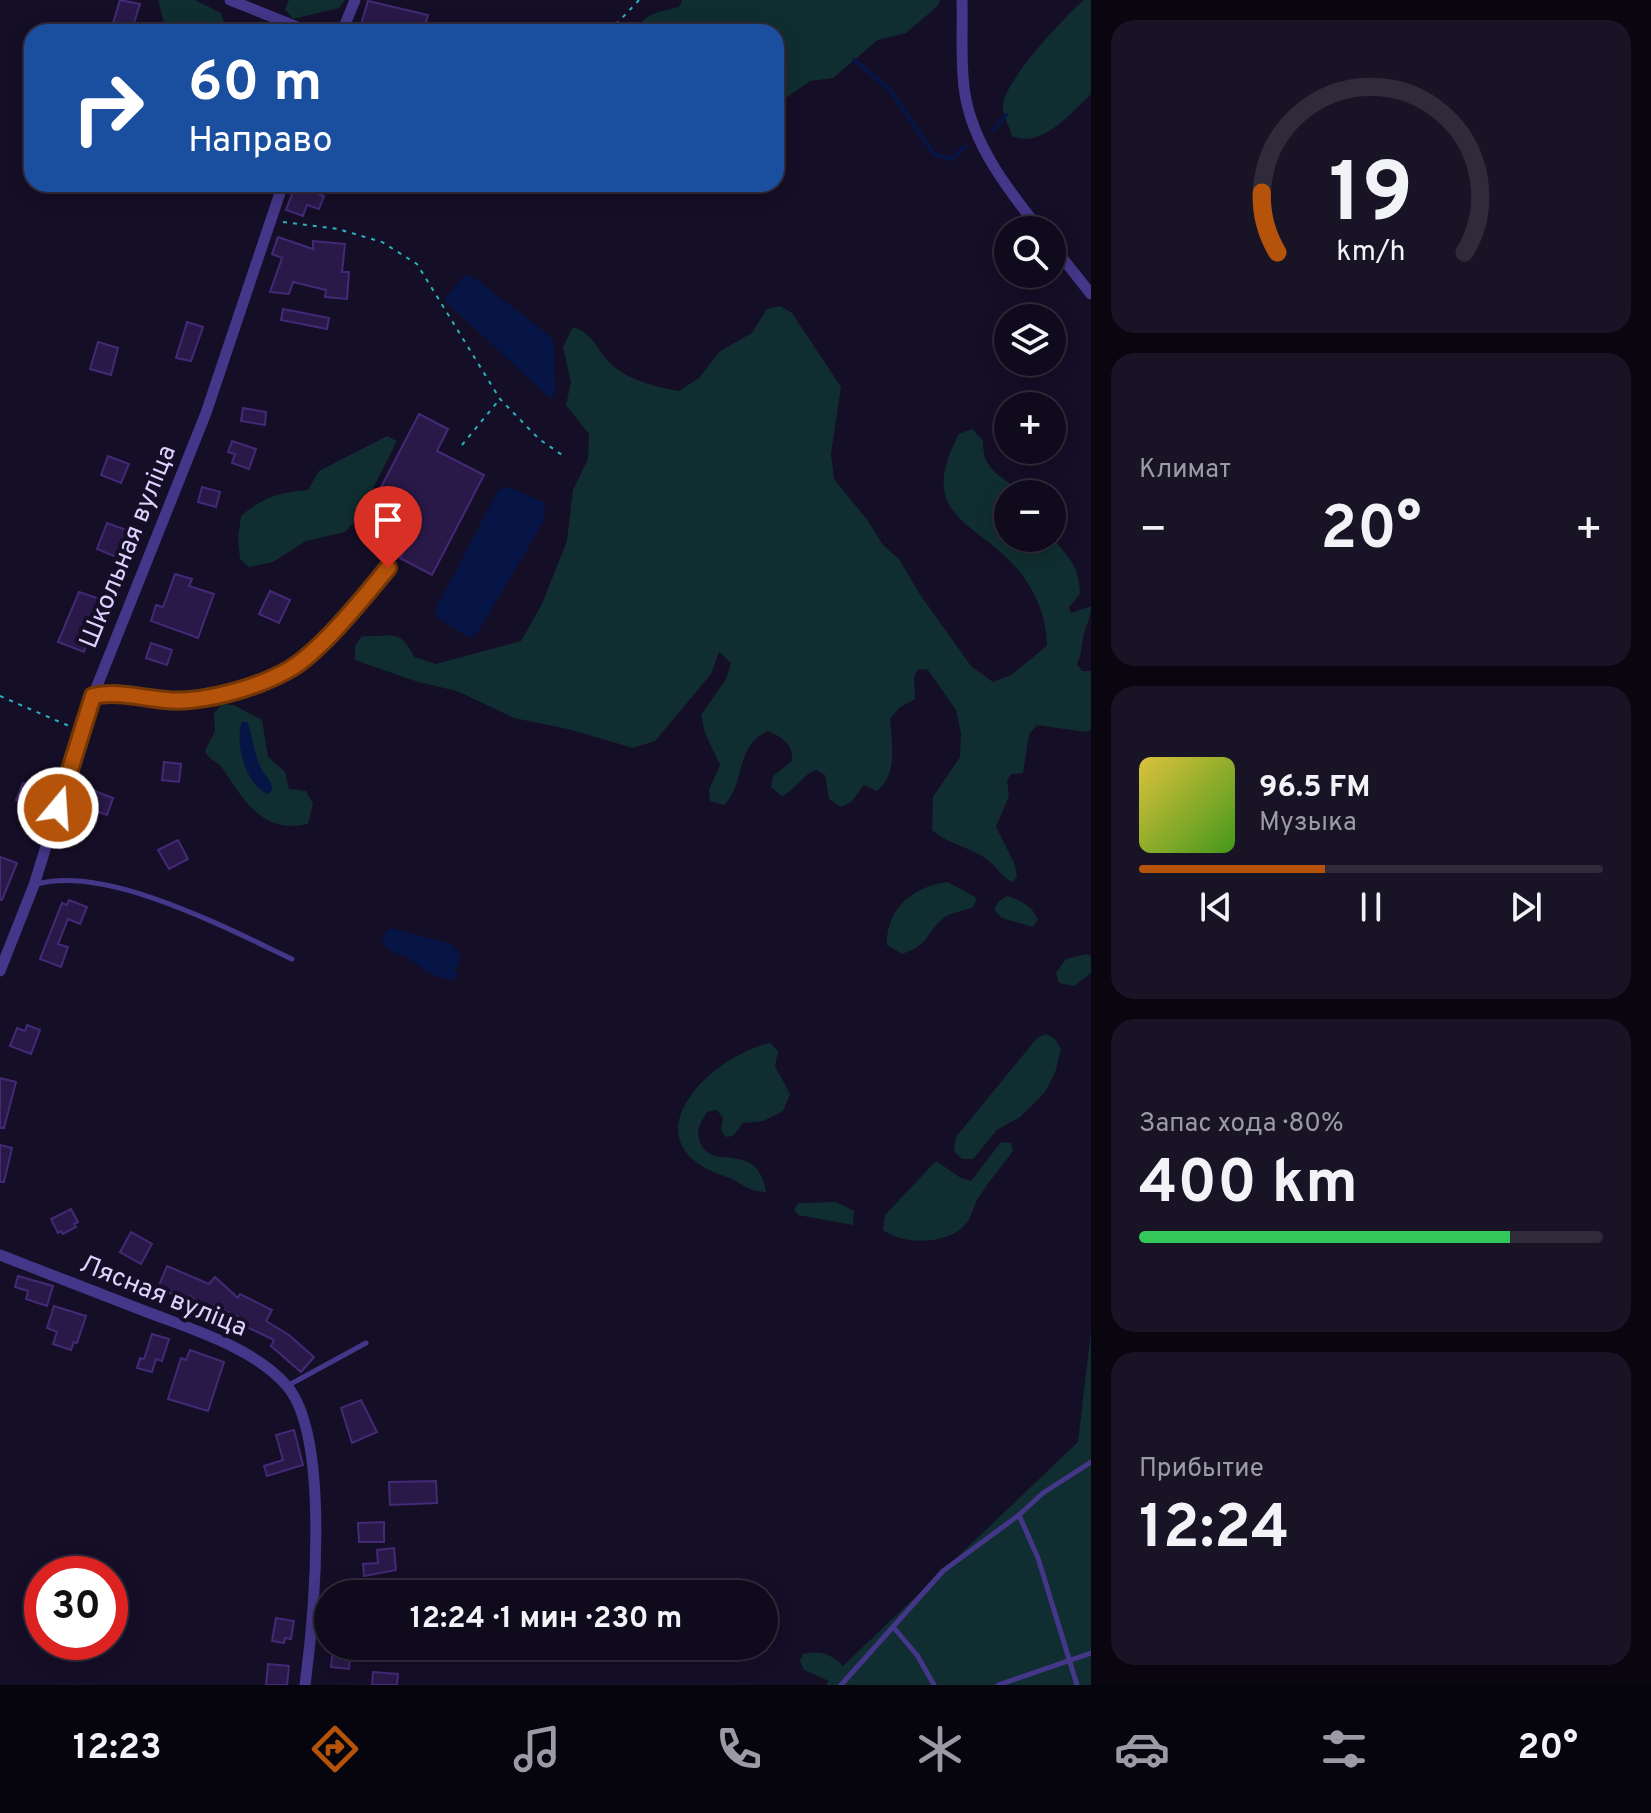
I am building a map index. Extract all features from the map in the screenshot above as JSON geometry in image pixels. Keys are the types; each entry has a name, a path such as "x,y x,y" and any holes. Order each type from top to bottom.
{"street":[{"path":"230,0 290,24"},
{"path":"345,24 355,0"},
{"path":"962,0 965,95 981,145 1029,216"},
{"name":"Школьная вуліца","path":"0,971 34,885 93,696 206,413 280,192"},
{"path":"1066,263 1091,294"},
{"name":"Лясная вуліца","path":"0,1255 217,1339 253,1358 287,1386 304,1417 313,1464 315,1556 305,1685"}],"lane":[{"path":"93,696 109,692 159,701 191,700 243,688 291,669 340,624 388,568"},
{"path":"34,885 49,881 118,889 179,907 292,959"},
{"path":"287,1386 366,1343"},
{"path":"841,1685 943,1571 1019,1515 1043,1493 1091,1462"},
{"path":"1019,1515 1038,1558 1077,1685"},
{"path":"894,1628 917,1655 934,1685"},
{"path":"998,1685 1091,1653"}],"path":[{"path":"616,24 639,0"},
{"path":"270,220 338,229 382,242 417,264 500,399 539,439 565,457"},
{"path":"462,445 500,399"},
{"path":"0,696 17,706 83,731"}],"green space":[{"path":"158,0 195,0 221,13 224,22 224,24 164,23"},
{"path":"289,0 345,0 339,8 293,19 285,9"},
{"path":"682,0 940,0 938,6 906,33 878,40 833,78 810,81 784,99 784,24 641,24 648,17 679,7"},
{"path":"1084,0 1091,0 1091,94 1045,133 1023,139 1012,136 1003,109 1006,95 1036,50"},
{"path":"780,306 792,313 841,387 831,454 834,479 883,545 899,559 921,596 971,666 993,682 1011,675 1047,646 1040,607 1031,589 1020,572 999,552 1064,552 1078,576 1080,594 1069,607 1071,613 1091,606 1077,664 1082,671 1091,671 1091,729 1086,732 1037,725 1029,734 1023,773 1011,774 1007,780 1009,796 996,827 1014,863 1017,876 1013,882 982,856 932,830 933,797 960,757 961,733 956,710 928,670 918,669 914,677 915,699 899,708 890,719 891,767 884,784 877,791 864,785 851,802 841,807 829,799 825,775 816,770 782,796 771,787 773,776 792,761 791,750 782,739 768,731 750,746 735,787 724,805 710,801 709,790 720,765 705,733 701,715 726,679 731,663 719,652 711,674 655,741 633,748 568,729 514,718 457,691 418,682 355,660 355,646 362,636 394,636 404,641 414,657 436,664 521,641 542,604 567,541 573,490 588,459 589,434 566,405 571,382 563,347 573,327 589,337 608,361 623,373 679,391 699,378 720,351 752,333 767,309"},
{"path":"972,429 983,440 986,459 994,472 1005,480 994,480 994,548 970,528 947,501 944,484 947,462 959,434"},
{"path":"387,436 397,441 358,518 345,532 306,541 273,562 249,567 240,559 238,538 241,516 272,497 308,490 319,471"},
{"path":"222,704 234,705 262,720 268,757 285,772 289,789 306,791 313,804 308,824 292,826 266,819 247,803 223,769 207,754 205,751 215,731 214,713"},
{"path":"948,882 977,898 973,907 945,917 911,951 902,954 887,945 891,920 904,901 924,888"},
{"path":"1007,896 1033,911 1038,920 1033,927 1002,918 994,910 999,901"},
{"path":"1086,954 1091,956 1091,973 1074,986 1059,983 1056,973 1066,959"},
{"path":"1046,1034 1055,1039 1061,1049 1055,1073 1045,1092 1020,1117 997,1130 973,1159 962,1159 954,1151 956,1137 1037,1038"},
{"path":"770,1043 778,1051 775,1066 790,1094 783,1111 763,1121 743,1123 733,1136 726,1137 721,1130 723,1118 717,1110 707,1112 698,1134 709,1153 744,1161 754,1167 762,1176 766,1192 749,1188 697,1163 682,1145 679,1124 686,1104 701,1084 745,1052"},
{"path":"1001,1142 1011,1143 1013,1151 979,1197 967,1222 957,1232 925,1241 902,1238 883,1230 885,1215 936,1161 971,1181"},
{"path":"836,1202 854,1211 853,1225 798,1215 794,1209 799,1203"},
{"path":"1091,1331 1091,1685 826,1685 829,1681 804,1670 800,1661 803,1654 815,1652 834,1658 843,1666 1078,1442"}],"shaded area":[{"path":"465,275 473,277 550,336 554,345 555,394 551,399 446,302 446,297"},
{"path":"509,487 545,503 544,521 478,632 470,638 436,617 436,608 499,489"},
{"path":"242,722 247,722 258,761 271,785 272,790 268,794 254,782 244,763 240,741"},
{"path":"391,928 451,944 459,952 460,961 455,970 459,975 453,980 435,975 390,950 382,943 385,933"}],"building":[{"path":"120,0 140,4 134,24 113,23"},
{"path":"368,1 428,15 425,24 361,24"},
{"path":"293,192 321,192 320,195 324,196 319,209 307,205 303,216 286,210"},
{"path":"278,237 313,249 313,241 345,244 342,272 349,272 347,299 325,297 326,290 293,282 289,294 270,292 282,258 272,254"},
{"path":"283,309 329,318 327,329 281,320"},
{"path":"187,322 203,327 191,361 176,358"},
{"path":"98,342 118,348 111,375 90,369"},
{"path":"243,408 266,412 265,425 241,421"},
{"path":"419,414 448,429 437,451 484,475 432,575 400,558 405,549 361,526"},
{"path":"232,441 256,449 249,469 232,463 235,454 228,452"},
{"path":"108,456 129,464 121,483 101,475"},
{"path":"202,487 220,492 216,507 198,502"},
{"path":"107,523 132,532 121,559 97,549"},
{"path":"175,574 192,579 189,586 214,594 198,638 151,621 156,605 163,607"},
{"path":"270,591 290,600 279,623 259,614"},
{"path":"79,592 103,600 84,652 58,642"},
{"path":"151,643 172,650 167,665 146,658"},
{"path":"164,762 181,764 179,782 162,780"},
{"path":"23,783 40,790 33,807 16,800"},
{"path":"95,791 113,798 107,815 88,808"},
{"path":"178,840 188,859 169,869 158,850"},
{"path":"0,857 17,863 2,900 0,900"},
{"path":"69,900 87,907 80,924 68,919 58,944 68,947 61,967 40,959 62,903 67,905"},
{"path":"27,1025 40,1030 31,1054 10,1046 17,1028 25,1031"},
{"path":"0,1078 16,1082 4,1128 0,1128"},
{"path":"0,1145 12,1148 4,1182 0,1182"},
{"path":"71,1209 78,1222 74,1224 76,1227 63,1234 61,1231 58,1233 51,1219"},
{"path":"131,1232 152,1244 141,1264 120,1252"},
{"path":"167,1266 209,1284 215,1277 238,1298 240,1294 272,1310 266,1321 289,1335 314,1357 301,1372 271,1346 274,1340 245,1326 247,1322 214,1305 208,1312 190,1296 188,1301 158,1288"},
{"path":"18,1276 53,1286 47,1306 26,1299 28,1291 15,1287"},
{"path":"54,1306 86,1316 77,1343 74,1342 71,1350 53,1344 57,1332 47,1328"},
{"path":"152,1334 169,1339 162,1361 156,1359 152,1372 137,1368 140,1358 144,1359"},
{"path":"190,1350 224,1362 208,1411 168,1399 181,1358 186,1360"},
{"path":"361,1400 377,1432 352,1443 341,1408"},
{"path":"294,1430 303,1465 267,1476 264,1466 283,1460 276,1435"},
{"path":"436,1481 437,1503 390,1505 389,1482"},
{"path":"384,1522 384,1542 359,1542 358,1523"},
{"path":"394,1548 396,1570 364,1576 363,1564 378,1563 377,1550"},
{"path":"276,1618 294,1621 291,1639 285,1638 284,1643 272,1641"},
{"path":"332,1660 350,1660 349,1669 331,1667"},
{"path":"268,1664 289,1666 287,1685 266,1685"},
{"path":"373,1672 398,1674 397,1685 372,1685"}],"waterway":[{"path":"854,60 890,90 934,154 951,159 965,147"},
{"path":"993,130 1006,115"}],"route":[{"path":"58,808 93,696 109,692 159,701 191,700 243,688 291,669 340,624 388,568"}]}
